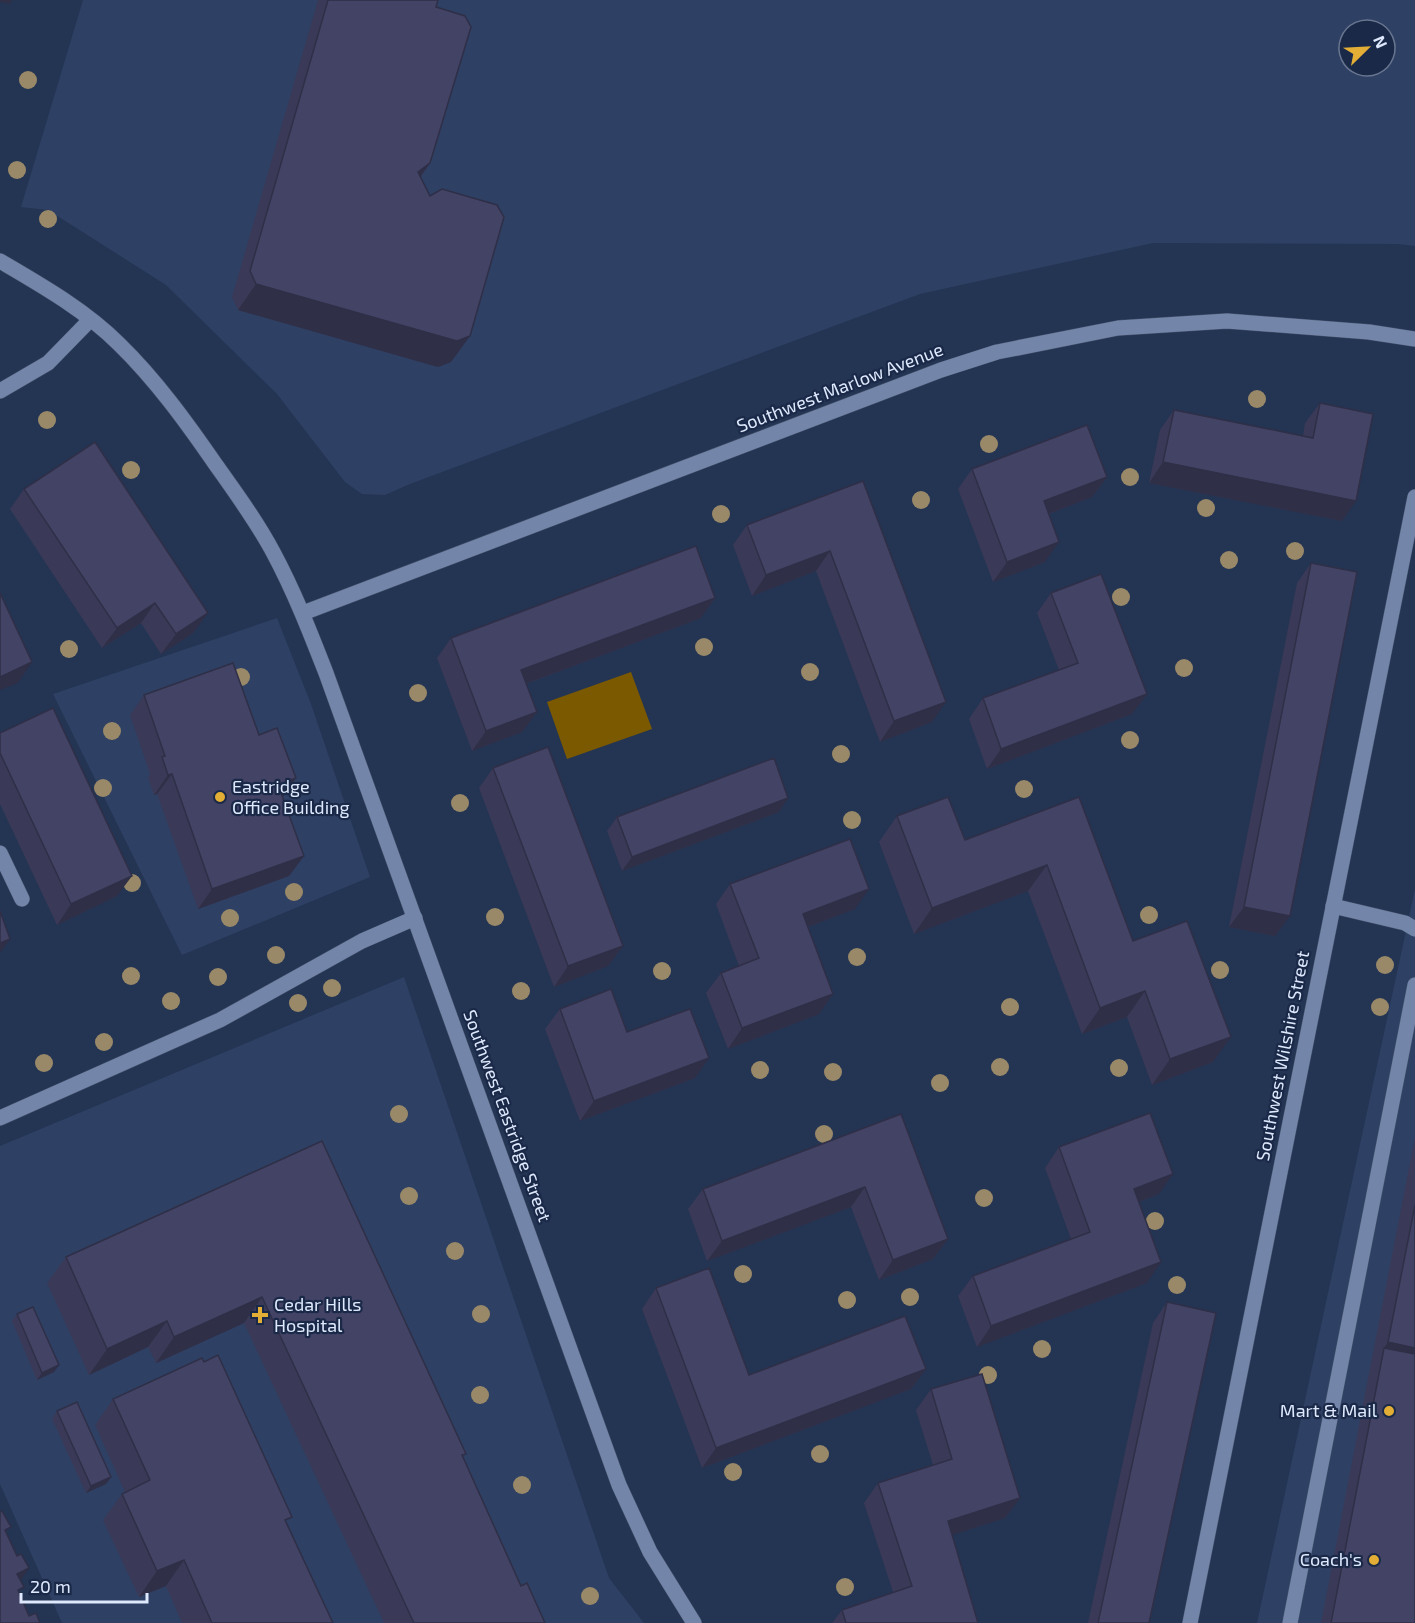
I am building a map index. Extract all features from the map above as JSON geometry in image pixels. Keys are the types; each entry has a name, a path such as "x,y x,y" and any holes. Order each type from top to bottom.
{"street":[{"name":"Southwest Eastridge Street","path":"0,261 40,285 118,343 147,374 187,424 233,488 273,551 303,613 326,673 619,1485 650,1552 694,1623"},
{"path":"0,391 48,363 90,320"},
{"name":"Southwest Marlow Avenue","path":"303,613 941,370 997,352 1118,328 1227,321 1369,332 1415,339"},
{"name":"Southwest Wilshire Street","path":"1190,1623 1415,497"},
{"path":"0,853 22,899"},
{"path":"1333,906 1405,923 1415,929"},
{"path":"0,1118 220,1020 362,941 415,918"},
{"path":"1290,1623 1415,985"}],"shaded area":[{"path":"83,0 1415,0 1415,246 1398,244 1153,243 920,294 385,495 362,494 345,482 277,394 166,285 48,210 21,207"},
{"path":"277,618 311,704 370,877 182,955 53,694"},
{"path":"631,672 652,729 567,759 547,702"},
{"path":"1415,889 1415,1623 1257,1623"},
{"name":"Cedar Hills Hospital","path":"404,977 609,1578 644,1623 62,1623 0,1484 0,1146"}],"building":[{"path":"328,0 438,0 436,7 465,16 471,27 430,163 418,172 430,196 442,189 497,205 504,217 470,336 457,341 256,284 250,271"},
{"path":"1320,403 1373,414 1356,501 1163,462 1174,410 1313,438"},
{"path":"1087,425 1107,477 1044,501 1059,542 1007,562 972,469"},
{"path":"95,442 208,613 176,634 155,603 117,628 24,489"},
{"path":"863,481 946,702 894,721 830,551 766,575 747,525"},
{"path":"696,546 715,598 521,670 537,712 486,731 451,638"},
{"path":"1311,563 1357,572 1290,916 1244,907"},
{"path":"1101,574 1147,694 1001,749 983,698 1078,663 1051,593"},
{"path":"0,593 32,662 0,677"},
{"name":"Eastridge Office Building","path":"233,663 259,735 277,728 296,778 278,785 304,856 212,889 172,774 168,775 162,757 165,756 144,695"},
{"path":"53,708 132,876 71,904 0,753 0,733"},
{"path":"548,747 623,946 568,966 493,768"},
{"path":"774,758 788,798 632,857 617,817"},
{"path":"948,797 965,840 1079,797 1133,941 1187,921 1231,1037 1170,1059 1145,991 1100,1008 1047,865 932,908 897,816"},
{"path":"850,839 869,889 803,914 833,994 742,1028 721,973 759,958 730,884"},
{"path":"0,911 10,939 0,943"},
{"path":"611,989 627,1032 690,1009 709,1058 594,1101 560,1009"},
{"path":"1150,1113 1173,1174 1134,1189 1161,1262 991,1326 973,1276 1090,1232 1059,1147"},
{"path":"901,1114 948,1239 893,1260 865,1187 722,1241 703,1189"},
{"path":"322,1141 466,1454 462,1455 521,1586 527,1583 545,1623 414,1623 262,1297 174,1337 167,1321 107,1349 66,1257"},
{"path":"1415,1205 1415,1348 1388,1342"},
{"path":"709,1268 749,1375 905,1316 926,1369 716,1448 656,1288"},
{"path":"1167,1302 1216,1313 1149,1623 1098,1623"},
{"path":"33,1307 59,1365 42,1373 17,1314"},
{"path":"1384,1348 1415,1354 1415,1623 1331,1623"},
{"path":"218,1355 292,1517 285,1520 333,1623 212,1623 184,1560 157,1571 122,1494 150,1480 113,1399 202,1358 204,1362"},
{"path":"982,1374 1020,1498 948,1521 978,1623 846,1623 842,1610 912,1586 878,1483 952,1459 931,1389"},
{"path":"77,1402 111,1477 91,1486 57,1411"},
{"path":"2,1511 11,1527 5,1530 17,1556 21,1554 29,1568 17,1574 24,1587 18,1590 29,1616 36,1613 40,1623 0,1623 0,1512"}],"place":[{"name":"Eastridge Office Building","path":"220,797"},
{"name":"Cedar Hills Hospital","path":"260,1315"},
{"name":"Mart & Mail","path":"1389,1411"},
{"name":"Coach's","path":"1374,1560"}]}
